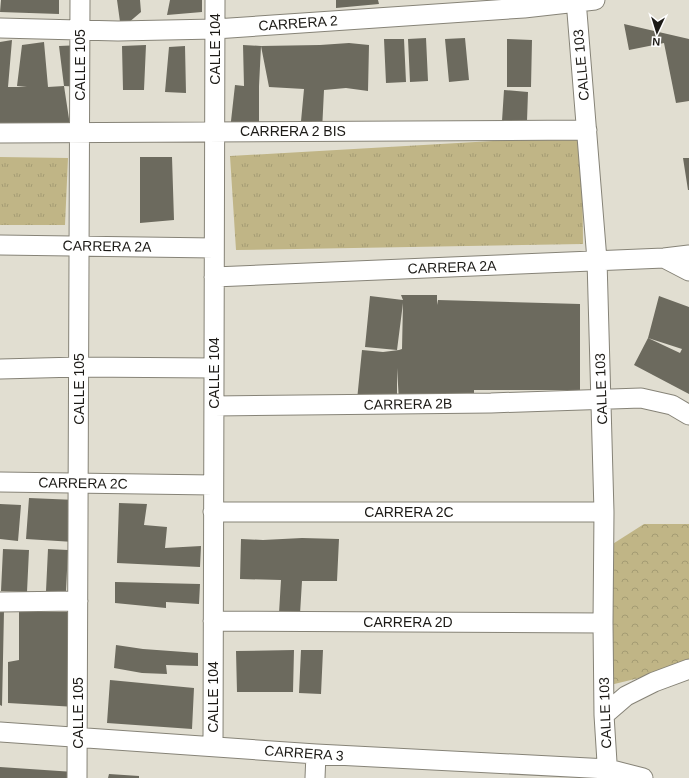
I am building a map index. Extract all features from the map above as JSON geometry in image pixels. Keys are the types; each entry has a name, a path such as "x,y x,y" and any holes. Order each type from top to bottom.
{"street":[{"name":"CALLE 105","path":"77,778 80,0"},
{"name":"CALLE 104","path":"212,746 215,0"},
{"name":"CARRERA 2","path":"0,28 80,31 215,29 516,9 595,0"},
{"name":"CALLE 103","path":"576,1 597,260 604,512 604,715 608,774"},
{"name":"CARRERA 2 BIS","path":"0,133 587,130"},
{"name":"CARRERA 2A","path":"0,245 214,248"},
{"name":"CARRERA 2A","path":"214,277 664,258 689,255"},
{"path":"664,258 689,271"},
{"path":"0,369 79,367 214,368"},
{"name":"CARRERA 2B","path":"214,406 491,403 601,398 641,398 672,405 689,415"},
{"name":"CARRERA 2C","path":"0,482 213,485"},
{"name":"CARRERA 2C","path":"213,512 604,512"},
{"path":"0,602 78,601"},
{"name":"CARRERA 2D","path":"213,621 603,623"},
{"path":"604,715 626,696 654,682 689,669"},
{"name":"CARRERA 3","path":"0,732 608,774 643,778"},
{"path":"315,778 316,754"}],"green space":[{"path":"582,136 583,244 236,250 230,156"},
{"path":"0,157 68,158 65,225 0,225"},
{"path":"644,524 689,524 689,666 606,686 608,547"}],"building":[{"path":"1,0 59,0 59,14 0,12"},
{"path":"117,0 140,0 141,12 121,29"},
{"path":"170,0 202,0 202,12 167,15"},
{"path":"336,0 378,0 379,4 336,8"},
{"path":"624,24 689,39 689,101 676,103 664,43 629,50"},
{"path":"426,38 428,81 410,82 408,39"},
{"path":"465,38 469,80 449,82 445,39"},
{"path":"384,39 404,39 406,82 386,83"},
{"path":"507,39 532,40 531,87 507,87"},
{"path":"12,40 8,87 27,87 17,86 22,45 44,42 48,87 64,86 71,132 0,131 0,42"},
{"path":"349,43 369,45 368,91 346,88 324,90 322,131 300,132 304,89 269,87 261,46"},
{"path":"82,45 83,87 64,86 59,46"},
{"path":"146,45 144,90 123,90 122,46"},
{"path":"243,45 261,46 259,130 230,130 235,85 244,86"},
{"path":"185,46 186,93 165,92 169,47"},
{"path":"504,90 528,92 527,121 502,121"},
{"path":"140,157 172,157 174,220 140,223"},
{"path":"683,158 689,158 689,190 688,190"},
{"path":"401,295 437,295 437,305 438,300 580,304 580,390 474,390 474,397 399,401 397,368 397,400 357,400 362,350 383,352 399,350 402,349 403,303 397,350 365,347 370,296 403,300"},
{"path":"659,296 689,307 689,394 634,365 648,338","holes":["648,338 682,349 680,353"]},
{"path":"29,498 76,500 74,542 26,539"},
{"path":"119,503 147,504 144,525 167,527 165,548 201,546 200,567 117,563"},
{"path":"0,504 21,505 18,541 0,539"},
{"path":"302,538 339,539 337,581 302,581 300,614 279,613 281,580 240,579 241,539 263,540"},
{"path":"3,549 29,550 27,592 1,591"},
{"path":"48,549 68,550 66,591 46,591"},
{"path":"115,582 200,584 199,604 166,602 166,608 115,603"},
{"path":"0,611 4,611 2,706 0,705"},
{"path":"19,612 76,612 76,707 8,703 8,662 19,660"},
{"path":"116,645 143,649 198,653 198,666 166,665 167,674 142,673 114,668"},
{"path":"294,650 293,692 237,692 236,651"},
{"path":"301,650 323,650 321,694 299,693"},
{"path":"110,680 194,688 192,729 107,723"},
{"path":"0,767 74,772 73,778 0,778"},
{"path":"109,774 139,776 139,778 108,778"}]}
